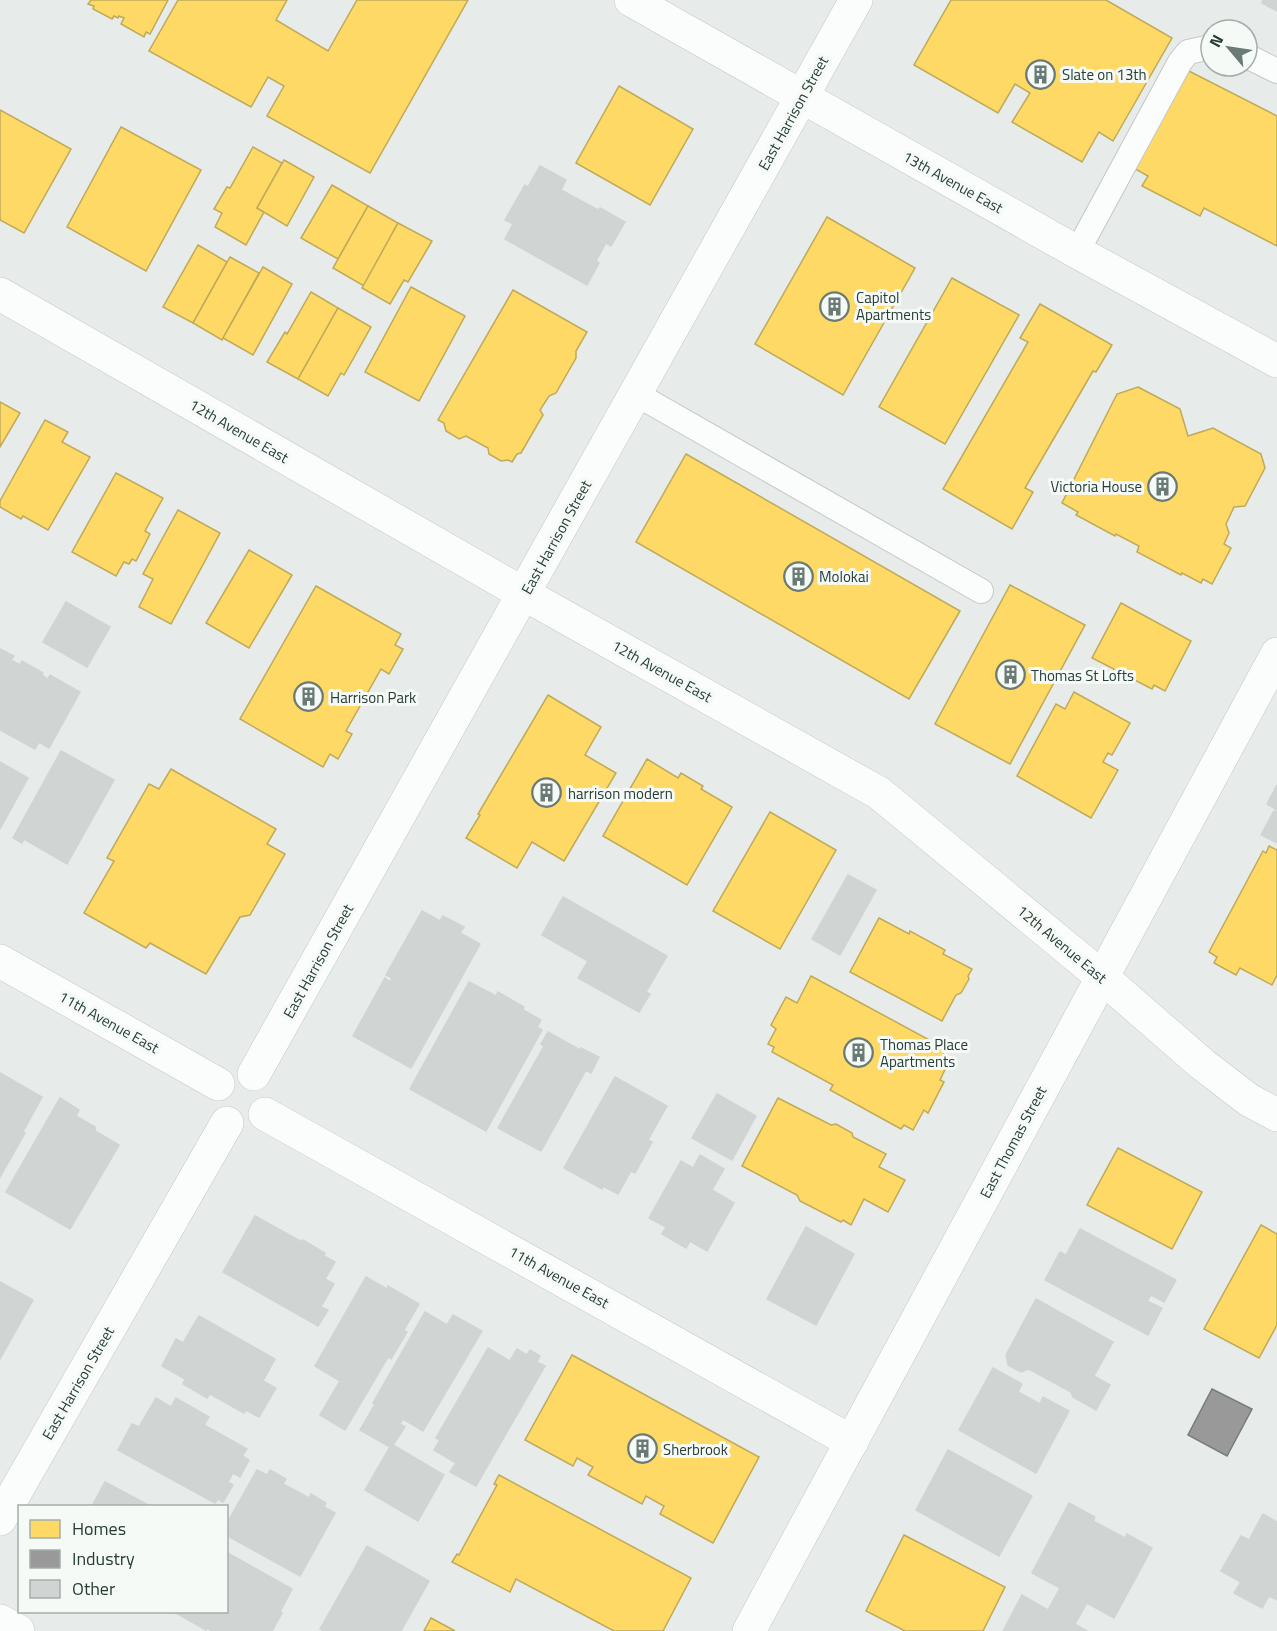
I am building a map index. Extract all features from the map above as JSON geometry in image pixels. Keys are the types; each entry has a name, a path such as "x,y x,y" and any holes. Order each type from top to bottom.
{"street":[{"name":"13th Avenue East","path":"631,0 1077,252 1277,361"},
{"name":"East Harrison Street","path":"254,1074 856,0"},
{"name":"12th Avenue East","path":"0,294 524,594 879,793 1102,977 1202,1064 1249,1100 1277,1115"},
{"name":"East Thomas Street","path":"749,1631 1277,654"},
{"name":"11th Avenue East","path":"0,961 218,1084"},
{"path":"248,1071 254,1074 264,1082 269,1090 268,1108 265,1114 249,1126 241,1127 227,1122 214,1106 218,1084 230,1073 248,1071"},
{"name":"11th Avenue East","path":"265,1114 852,1442"},
{"name":"East Harrison Street","path":"0,1519 227,1122"},
{"path":"0,1621 18,1631"}],"lane":[{"path":"1077,252 1180,62 1188,52 1199,50"},
{"path":"1259,62 1277,71"},
{"path":"636,394 981,591"}],"building: Homes":[{"path":"91,0 168,0 150,34 146,32 144,37 121,24 124,18 114,16 112,19 93,9 94,6 88,4"},
{"path":"178,0 287,0 276,20 328,51 357,0 468,0 370,173 267,116 284,86 268,77 251,107 149,51"},
{"name":"Slate on 13th","path":"951,0 1106,0 1172,38 1113,141 1099,132 1082,162 1012,122 1030,93 1015,84 998,113 914,65"},
{"path":"1181,67 1277,116 1277,246 1204,208 1200,216 1142,186 1148,176 1130,166"},
{"path":"619,86 693,129 650,205 576,163"},
{"path":"0,110 71,149 24,233 0,220"},
{"path":"121,127 201,170 146,271 67,227"},
{"path":"253,147 282,163 257,208 264,212 246,245 215,227 222,213 214,209 227,187 230,188"},
{"path":"284,160 314,177 287,226 257,208"},
{"path":"332,185 368,206 338,259 301,238"},
{"path":"368,206 398,223 364,286 333,268"},
{"name":"Capitol Apartments","path":"827,217 915,268 843,395 755,344"},
{"path":"398,223 432,241 408,282 404,280 390,304 362,288"},
{"path":"198,245 227,262 193,323 163,307"},
{"path":"230,257 259,273 222,340 193,323"},
{"path":"263,267 292,284 253,355 223,338"},
{"path":"952,278 1019,315 945,444 879,407"},
{"path":"411,287 465,316 419,401 365,372"},
{"path":"513,290 587,332 576,351 576,358 556,393 549,396 540,410 543,415 521,453 517,454 512,462 501,461 489,454 488,448 466,436 459,439 446,431 444,423 438,420"},
{"path":"311,292 338,308 298,379 267,362 285,332 287,334"},
{"path":"1040,304 1112,345 1096,372 1093,371 1025,488 1033,492 1012,529 943,489 1028,342 1020,338"},
{"path":"338,308 371,327 344,375 341,373 328,396 298,379"},
{"name":"Victoria House","path":"1138,387 1180,409 1188,436 1213,428 1261,454 1265,468 1245,506 1234,507 1226,524 1229,533 1224,544 1231,548 1212,584 1203,579 1201,583 1182,573 1181,575 1137,552 1139,546 1076,515 1078,512 1062,503 1117,394"},
{"path":"0,402 20,413 0,447"},
{"path":"45,420 68,432 62,442 90,457 48,530 23,516 21,519 0,507 0,501"},
{"name":"Molokai","path":"686,454 960,611 909,699 636,542"},
{"path":"116,473 163,498 145,531 150,534 136,561 132,559 129,564 124,562 116,576 72,552"},
{"path":"178,510 220,533 171,624 139,607 153,579 143,574"},
{"path":"249,550 292,575 249,648 206,623"},
{"name":"Thomas St Lofts","path":"1010,585 1085,625 1010,764 935,724"},
{"name":"Harrison Park","path":"316,586 401,634 395,645 403,649 389,674 381,669 346,731 352,734 338,759 330,754 323,767 240,719"},
{"path":"1121,603 1191,641 1165,691 1154,685 1152,689 1127,676 1125,681 1111,674 1114,669 1092,658"},
{"name":"Thomas St Lofts","path":"1074,692 1130,723 1112,755 1108,753 1103,762 1118,770 1091,818 1017,776 1056,704 1065,709"},
{"name":"harrison modern","path":"548,695 601,727 585,755 616,773 564,861 532,842 517,868 466,838"},
{"path":"647,759 678,778 681,773 703,786 701,789 732,807 687,885 603,836"},
{"path":"171,769 276,829 267,844 285,854 250,915 240,917 206,974 150,943 146,948 84,913 114,861 107,858 149,784 159,789"},
{"path":"770,812 836,850 780,949 713,911"},
{"path":"1269,846 1277,850 1277,975 1272,985 1240,968 1236,975 1214,963 1217,957 1209,952 1263,851 1266,853"},
{"path":"879,918 909,934 910,931 945,950 943,954 972,969 961,993 956,995 942,1021 850,972"},
{"name":"Thomas Place Apartments","path":"811,976 946,1049 943,1055 950,1059 940,1080 944,1082 928,1113 924,1110 913,1130 904,1125 901,1129 830,1090 833,1085 772,1052 774,1047 768,1044 776,1029 771,1025 786,997 797,1003"},
{"path":"778,1098 831,1125 836,1124 852,1133 853,1137 886,1154 879,1167 905,1180 888,1212 864,1199 851,1225 843,1220 841,1222 800,1201 797,1195 742,1166"},
{"path":"1118,1148 1202,1192 1172,1249 1087,1205"},
{"path":"1261,1225 1277,1234 1277,1325 1259,1358 1204,1329"},
{"name":"Sherbrook","path":"572,1355 759,1457 713,1543 660,1514 664,1506 646,1496 642,1504 588,1475 593,1467 577,1458 573,1466 525,1440"},
{"path":"499,1475 691,1578 663,1631 614,1631 516,1579 510,1592 452,1562 457,1554 459,1555 497,1485 494,1484"},
{"path":"904,1535 1005,1587 983,1631 905,1631 866,1611"},
{"path":"431,1618 455,1631 424,1631"}],"building: Industry":[{"path":"1212,1389 1252,1409 1227,1456 1188,1435"}],"building: Other":[{"path":"1263,0 1277,0 1277,11 1262,3"},
{"path":"540,166 566,180 561,190 625,222 611,246 606,243 596,261 599,263 587,285 505,239 513,224 505,220 525,185 528,187"},
{"path":"66,602 110,627 87,667 43,642"},
{"path":"0,649 14,656 11,660 20,665 22,661 43,673 42,675 48,679 50,675 80,692 49,748 39,742 35,749 0,730"},
{"path":"61,751 114,780 67,864 24,839 22,843 13,838"},
{"path":"0,762 28,778 0,829"},
{"path":"1277,785 1277,810 1267,804"},
{"path":"1274,811 1277,812 1277,843 1261,835"},
{"path":"848,875 876,890 840,955 812,939"},
{"path":"563,897 667,956 646,992 650,994 639,1012 578,978 588,961 542,935"},
{"path":"422,911 440,921 443,916 464,927 460,933 480,944 411,1068 353,1036 385,978 390,982 392,978 386,975"},
{"path":"469,982 496,996 498,992 541,1020 537,1027 542,1030 486,1131 410,1089"},
{"path":"548,1032 580,1050 581,1048 599,1057 591,1073 586,1070 541,1151 498,1128 544,1046 541,1044"},
{"path":"0,1073 42,1097 0,1177"},
{"path":"615,1077 667,1106 648,1140 652,1142 635,1173 631,1171 618,1194 603,1186 602,1189 564,1168"},
{"path":"717,1094 756,1116 732,1160 692,1138"},
{"path":"60,1098 79,1110 76,1116 95,1127 95,1131 119,1145 70,1229 6,1192"},
{"path":"700,1155 724,1169 712,1190 734,1203 707,1251 690,1241 686,1248 662,1234 666,1227 649,1218 681,1161 693,1168"},
{"path":"255,1216 302,1242 303,1240 335,1262 325,1279 334,1284 321,1307 328,1310 318,1326 223,1272"},
{"path":"806,1227 854,1254 816,1325 767,1299"},
{"path":"1080,1229 1176,1280 1164,1302 1151,1295 1147,1301 1162,1308 1148,1335 1045,1280 1060,1252 1066,1255"},
{"path":"366,1277 387,1289 388,1286 419,1304 404,1330 407,1332 391,1359 388,1357 345,1430 320,1415 340,1381 315,1366"},
{"path":"0,1282 33,1300 0,1359"},
{"path":"1036,1299 1113,1342 1094,1376 1110,1385 1096,1410 1073,1397 1071,1392 1029,1369 1021,1372 1008,1365 1006,1355"},
{"path":"425,1312 447,1325 453,1315 482,1331 423,1431 403,1419 400,1424 405,1427 393,1445 444,1475 418,1521 365,1490 390,1447 360,1430"},
{"path":"199,1316 275,1359 263,1381 276,1388 259,1417 246,1410 244,1413 210,1394 207,1398 183,1384 185,1379 162,1366 176,1339 183,1343"},
{"path":"488,1348 510,1361 517,1349 527,1355 530,1350 540,1356 537,1362 545,1366 476,1486 450,1472 456,1463 434,1450 440,1440 436,1438"},
{"path":"993,1368 1022,1384 1018,1392 1040,1404 1043,1397 1069,1411 1036,1473 959,1430"},
{"path":"156,1398 171,1407 176,1398 209,1417 204,1425 247,1449 242,1456 249,1460 240,1477 233,1473 228,1482 233,1485 223,1502 218,1499 215,1503 118,1450 132,1424 139,1427"},
{"path":"948,1450 1032,1496 999,1556 916,1510"},
{"path":"257,1470 267,1475 270,1470 286,1479 283,1484 309,1498 311,1494 326,1503 324,1507 335,1513 300,1576 228,1536 228,1521"},
{"path":"105,1482 148,1505 93,1505"},
{"path":"1069,1503 1095,1517 1093,1521 1125,1538 1127,1534 1152,1548 1114,1618 1087,1603 1075,1624 1087,1631 1003,1631 1022,1595 1048,1610 1060,1588 1032,1573"},
{"path":"1263,1514 1277,1522 1277,1600 1269,1596 1262,1608 1234,1593 1241,1582 1221,1571 1241,1536 1249,1540"},
{"path":"367,1546 429,1581 401,1631 325,1631 320,1629"},
{"path":"228,1553 292,1589 272,1631 212,1631 207,1628 206,1630 176,1613 228,1613"}],"place":[{"name":"Slate on 13th","path":"1041,74"},
{"name":"Capitol Apartments","path":"835,306"},
{"name":"Victoria House","path":"1163,486"},
{"name":"Molokai","path":"798,576"},
{"name":"Thomas St Lofts","path":"1010,675"},
{"name":"Harrison Park","path":"309,697"},
{"name":"harrison modern","path":"547,793"},
{"name":"Thomas Place Apartments","path":"859,1053"},
{"name":"Sherbrook","path":"642,1449"}]}
